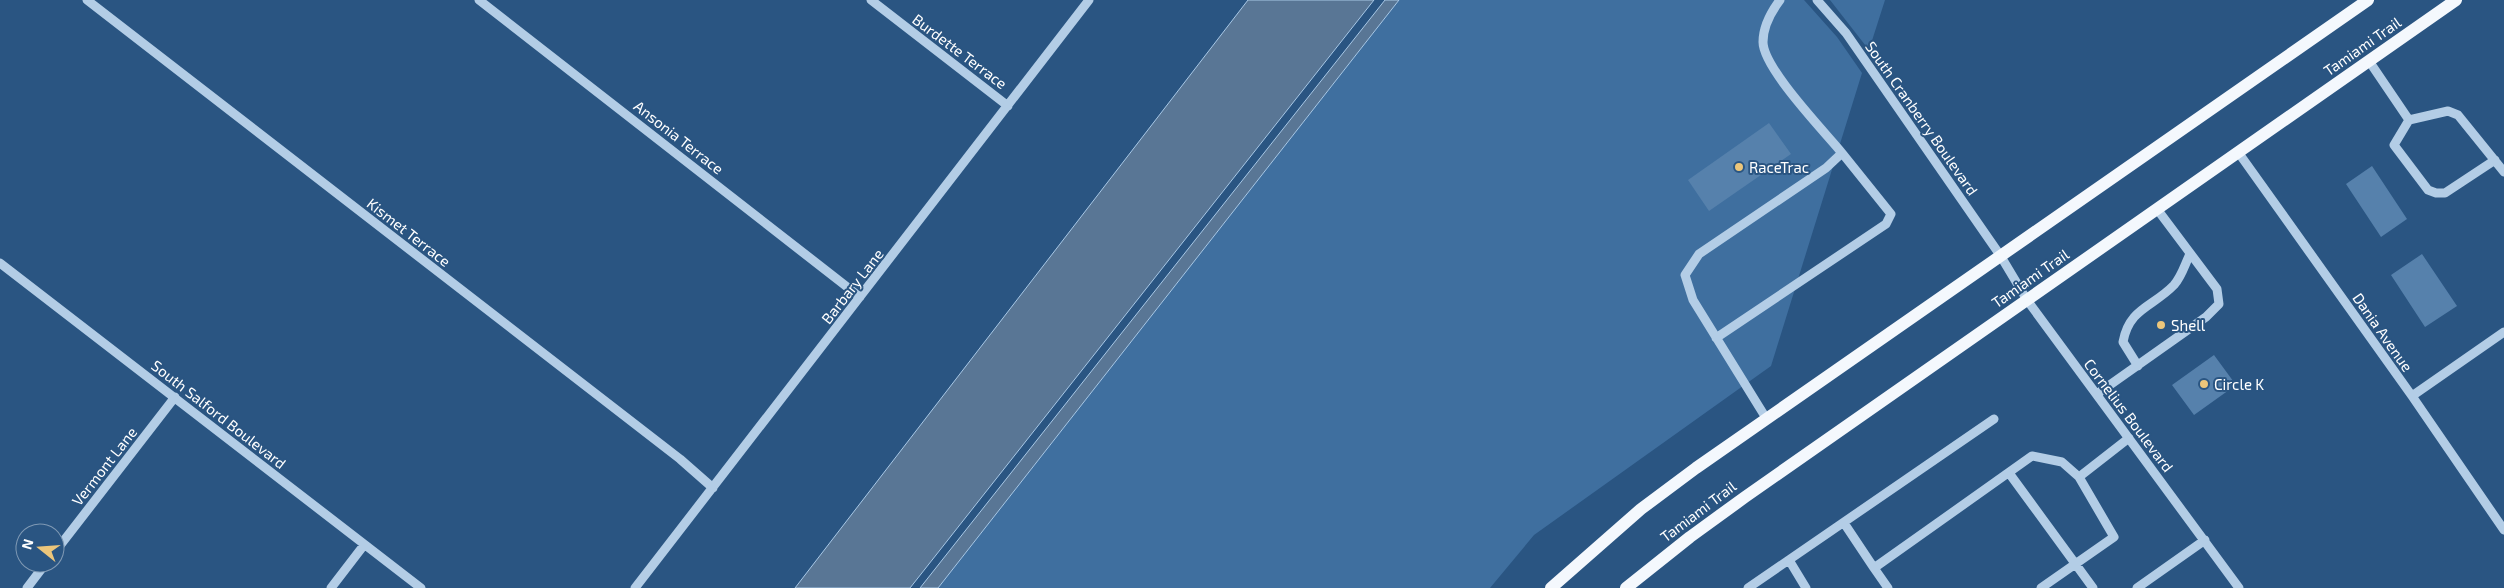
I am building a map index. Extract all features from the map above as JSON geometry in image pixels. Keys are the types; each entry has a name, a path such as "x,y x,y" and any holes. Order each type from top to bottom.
{"main road":[{"path":"1551,588 1641,510 1766,418 2368,0"},
{"name":"Tamiami Trail","path":"1626,588 1729,508 2456,0"}],"street":[{"name":"Kismet Terrace","path":"87,0 680,459 713,488"},
{"name":"Ansonia Terrace","path":"480,0 860,297"},
{"name":"Burdette Terrace","path":"871,0 1008,106"},
{"name":"Barbary Lane","path":"635,588 1089,0"},
{"path":"1716,338 1886,224 1891,214 1770,66 1763,43 1767,20 1780,0"},
{"name":"South Cranberry Boulevard","path":"1817,0 1846,32 2000,256"},
{"path":"2369,61 2409,120"},
{"path":"2495,160 2445,193 2436,193 2428,190 2394,145 2409,120 2448,112 2458,115 2495,160 2504,172"},
{"name":"Dania Avenue","path":"2238,152 2412,396 2504,530"},
{"path":"1766,418 1693,300 1685,275 1700,254 1826,168 1842,153"},
{"path":"2097,394 2206,317 2219,304 2216,289 2157,209"},
{"path":"2138,366 2123,342 2126,328 2133,316 2173,286 2181,275 2190,254"},
{"name":"Cornelius Boulevard","path":"2000,256 2027,300 2239,588"},
{"name":"South Salford Boulevard","path":"0,263 421,588"},
{"path":"2412,396 2504,332"},
{"name":"Vermont Lane","path":"65,539 175,397"},
{"path":"1748,588 1994,419"},
{"path":"2079,477 2129,438"},
{"path":"1874,568 2032,456 2062,462 2079,477 2114,537 2041,588"},
{"path":"2009,473 2093,588"},
{"path":"1844,522 1888,588"},
{"path":"2137,588 2205,540"},
{"path":"331,588 364,544"},
{"path":"1789,560 1806,588"},
{"path":"27,588 38,573"}],"shaded area":[{"path":"1248,0 1374,0 910,588 795,588"},
{"path":"1385,0 1399,0 938,588 920,588"},
{"path":"1399,0 1804,0 1837,37 1862,73 1771,366 1534,535 1490,588 938,588"},
{"path":"1830,0 1885,0 1869,50"}],"building":[{"name":"RaceTrac","path":"1769,123 1791,154 1709,211 1688,180"},
{"path":"2372,166 2407,219 2381,237 2346,184"},
{"path":"2422,254 2457,306 2425,327 2391,275"},
{"path":"2214,355 2236,385 2194,415 2172,385"}],"place":[{"name":"RaceTrac","path":"1739,167"},
{"name":"Shell","path":"2161,325"},
{"name":"Circle K","path":"2204,384"}]}
